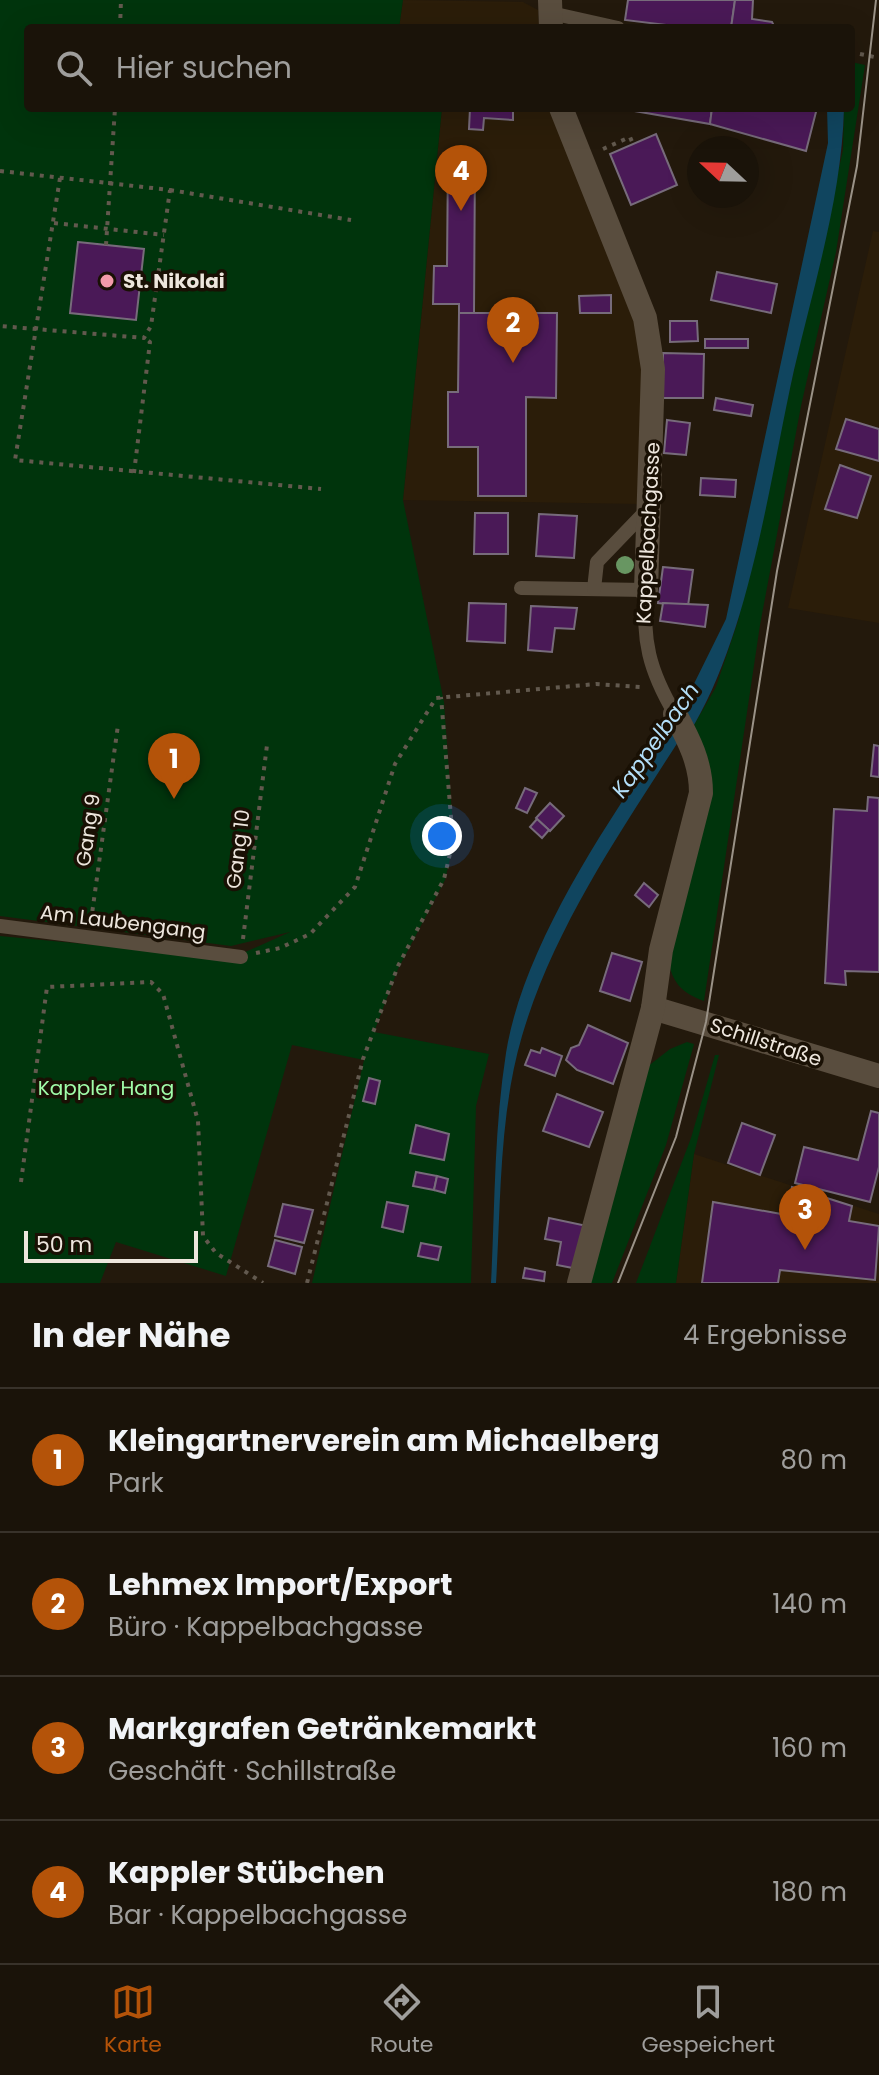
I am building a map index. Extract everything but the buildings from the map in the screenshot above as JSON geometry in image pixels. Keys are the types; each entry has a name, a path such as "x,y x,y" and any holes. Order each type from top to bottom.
{"street":[{"name":"Kappelbachgasse","path":"563,112 645,318 653,369 646,590"},
{"name":"Kappelbachgasse","path":"579,1283 653,1008 661,950 701,793 701,774 691,743 675,714"},
{"name":"Schillstraße","path":"653,1008 879,1076"}],"lane":[{"path":"551,14 599,24"},
{"path":"594,589 597,562 651,506"},
{"path":"521,588 646,590"},
{"name":"Kappelbachgasse","path":"646,590 643,630 660,688 675,714"},
{"name":"Am Laubengang","path":"0,926 241,957"}],"path":[{"path":"120,24 121,0"},
{"path":"860,54 879,58"},
{"path":"106,245 115,112"},
{"path":"619,141 630,137 633,144"},
{"path":"0,171 170,190 351,220"},
{"path":"60,178 15,460 321,489"},
{"path":"144,338 151,326 170,190"},
{"path":"54,223 164,235"},
{"path":"0,326 144,338 150,342 134,473"},
{"path":"241,957 280,948 310,934 355,887 395,764 436,698 596,684 660,688"},
{"path":"307,1283 363,1059 398,966 444,879 453,841 441,697"},
{"name":"Gang 9","path":"89,938 118,725"},
{"name":"Gang 10","path":"241,957 267,745"},
{"path":"21,1182 47,987 151,982 163,994 198,1121 203,1236 216,1253 263,1283"}],"shaded area":[{"path":"403,0 523,2 538,10 539,24 400,24"},
{"path":"442,112 550,112 640,330 647,428 639,504 403,500"},
{"path":"873,231 879,232 879,623 788,608"},
{"path":"694,1154 879,1214 879,1283 676,1283"}],"green space":[{"name":"Kappler Hang","path":"0,0 403,0 400,24 24,24 24,112 442,112 403,500 444,702 454,841 445,880 398,969 374,1032 489,1054 476,1106 471,1283 312,1283 364,1060 292,1045 226,1276 116,1242 100,1283 0,1283 0,936 232,958 290,932 231,946 0,916"},
{"path":"855,63 865,65 836,252 801,406 760,625 704,1001 679,986 668,959 699,834 694,725 716,687 738,621 843,150 844,112 855,112"},
{"path":"687,1042 694,1044 666,1145 612,1283 590,1283 647,1067 670,1049"},
{"path":"715,1055 719,1055 694,1154 676,1283 636,1283 691,1138"}],"water":[{"path":"827,112 844,112 833,207 794,370 756,553 730,644 714,686 694,725 683,706 726,619 828,143"},
{"path":"671,729 678,742 569,921 535,997 522,1036 505,1127 496,1283 491,1283 499,1110 515,1012 530,969 572,884"}],"tram line":[{"path":"618,1283 676,1137 706,1022 777,571 857,166 876,0"}],"place":[{"name":"Kappler Stübchen","path":"461,211"},
{"name":"St. Nikolai","path":"107,281"},
{"name":"Lehmex Import/Export","path":"513,363"},
{"name":"Kleingartnerverein am Michaelberg","path":"174,799"},
{"name":"Markgrafen Getränkemarkt","path":"805,1250"}],"water label":[{"name":"Kappelbach","path":"655,740"}]}
